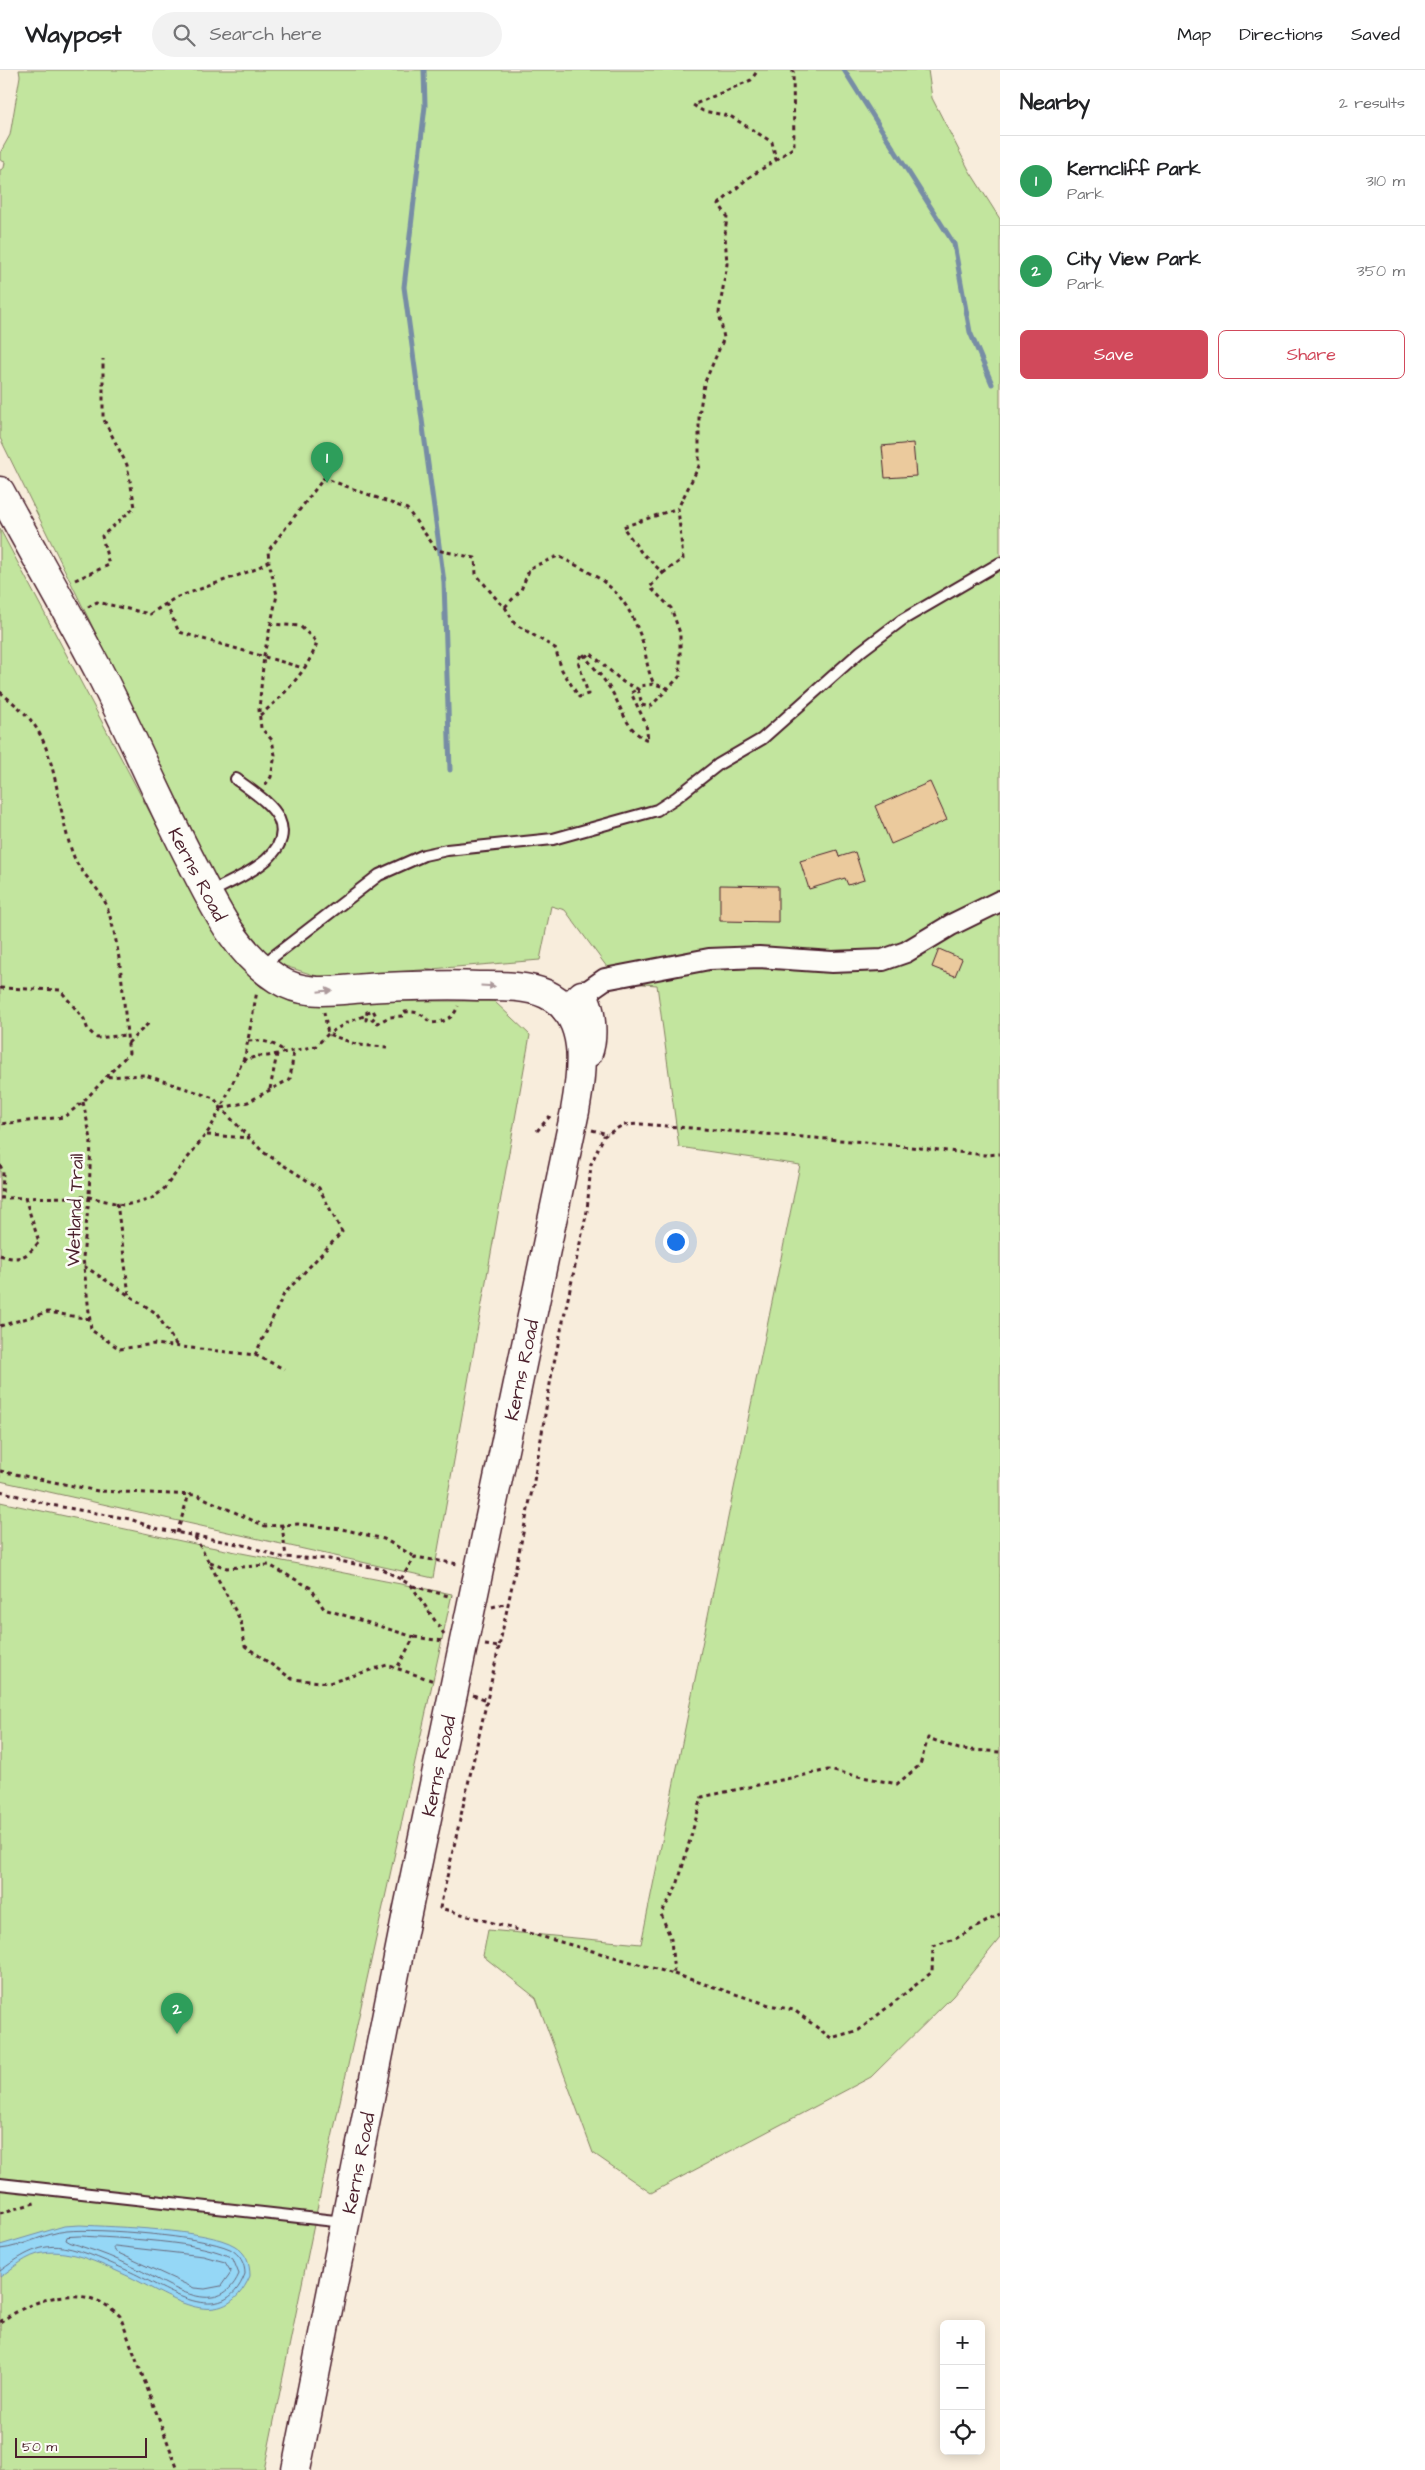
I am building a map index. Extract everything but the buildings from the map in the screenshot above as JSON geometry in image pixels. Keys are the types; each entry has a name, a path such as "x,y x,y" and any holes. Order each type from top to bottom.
{"street":[{"name":"Kerns Road","path":"0,491 103,679 224,925 260,967 294,987 315,992 428,984 487,986 532,990 574,1002 582,1062 575,1112 406,1918 296,2470"},
{"path":"574,1002 605,979 709,959 759,956 832,962 883,960 906,952 951,925 1000,902"}],"lane":[{"path":"260,967 379,875 424,855 446,850 553,839 657,810 719,764 762,738 861,651 902,620 1000,562"},
{"path":"208,894 258,867 276,851 281,835 279,819 257,796 236,779"},
{"path":"0,2184 346,2222"}],"path":[{"path":"758,70 751,80 693,106 702,111 730,116 772,142 776,160"},
{"path":"638,689 642,705 650,707 680,676 680,633 671,608 650,588 662,573 683,560 678,508 699,466 699,415 704,384 724,338 719,312 727,264 725,236 727,216 719,204 748,178 794,147 793,70"},
{"path":"63,606 76,580 109,564 102,536 135,508 127,466 102,418 102,359"},
{"path":"257,796 271,777 275,755 272,740 261,728 259,715 264,655 277,595 268,551 324,478 407,508 437,550 475,558 476,574 505,607 515,624 555,648 562,670 580,697 588,694 578,661 582,653 608,685 619,702 624,718 637,736 648,740 646,724 631,693 640,686 654,684 668,688"},
{"path":"662,573 641,552 623,527 678,508"},
{"path":"505,607 521,590 530,568 558,556 596,576 624,600 642,641 647,669 654,684"},
{"path":"63,606 96,602 150,614 175,598 256,569 269,561"},
{"path":"166,604 180,632 264,655 302,668"},
{"path":"259,715 278,701 314,653 317,642 300,626 271,624"},
{"path":"585,657 590,653 623,682 638,689"},
{"path":"0,692 22,709 36,727 49,756 60,810 74,859 107,906 120,960 129,1053 83,1102 64,1117 0,1124"},
{"path":"0,1166 3,1172 1,1198 89,1197 117,1203 137,1204 163,1190 206,1135 221,1108 242,1062 248,1041 260,967"},
{"path":"0,988 60,990 84,1019 88,1030 97,1038 127,1035"},
{"path":"242,1062 257,1056 316,1046 328,1034 348,1022 356,1020 367,1012 366,1020 368,1012 373,1010 376,1016 372,1020 378,1023 388,1017 402,1016 405,1012 423,1014 431,1023 445,1022 452,1017"},
{"path":"128,1044 151,1021"},
{"path":"328,1034 358,1045 387,1047"},
{"path":"248,1041 260,1040 274,1043 284,1052"},
{"path":"221,1108 248,1102 290,1079 294,1050"},
{"path":"270,1090 277,1054"},
{"path":"105,1077 145,1075 214,1098 221,1108 263,1152 320,1188 342,1232 284,1294 255,1354"},
{"name":"Wetland Trail","path":"83,1102 91,1139 84,1266 91,1330 120,1349 154,1344 255,1354 284,1370"},
{"path":"206,1135 250,1138"},
{"path":"0,1255 11,1259 27,1256 39,1242 26,1198"},
{"path":"117,1203 129,1295"},
{"path":"84,1266 156,1313 177,1347"},
{"path":"0,1326 48,1312 90,1319"},
{"path":"0,1471 98,1491 189,1494 218,1502 227,1509 265,1526 298,1524 342,1529 384,1539 415,1558 466,1566"},
{"path":"177,1533 189,1494"},
{"path":"282,1525 286,1557"},
{"path":"195,1537 240,1621 245,1646 292,1679 329,1683 387,1665 487,1700"},
{"path":"401,1579 415,1558"},
{"path":"209,1562 227,1568 269,1566 311,1588 324,1609 414,1637 449,1642"},
{"path":"411,1585 418,1589 456,1598"},
{"path":"397,1668 414,1637"},
{"path":"499,1647 440,1908 674,1974 769,2005 794,2010 831,2038 859,2030 932,1972 933,1946 955,1940 1000,1914"},
{"path":"674,1974 671,1939 662,1914 677,1886 702,1796 828,1770 897,1784 920,1766 928,1738 958,1750 1000,1752"},
{"path":"0,2213 41,2201 60,2191"},
{"path":"0,2322 18,2310 42,2300 67,2296 94,2298 109,2305 120,2316 178,2470"}],"green space":[{"path":"19,70 928,70 932,98 969,170 1000,219 1000,1938 953,1996 871,2077 651,2193 593,2153 536,1998 483,1956 488,1930 641,1944 800,1165 679,1147 657,985 618,982 565,910 551,906 540,960 323,978 285,966 251,943 230,907 0,438 0,170 4,168 5,162 0,160 0,153 10,135 20,76"},
{"path":"0,529 202,911 227,952 261,987 297,1001 494,1001 530,1035 433,1578 0,1481"},
{"path":"0,1502 195,1544 452,1594 328,2156 264,2470 0,2470"}],"water":[{"path":"80,2225 183,2232 222,2240 235,2246 245,2255 250,2276 239,2294 226,2305 211,2308 195,2307 179,2302 99,2263 65,2253 54,2252 31,2256 0,2277 0,2245 64,2226"}],"waterway":[{"path":"424,70 425,106 404,287 444,582 450,770"},
{"path":"844,70 954,244 970,332 992,384"}],"place":[{"name":"Kerncliff Park","path":"327,483"},
{"name":"City View Park","path":"177,2034"}]}
